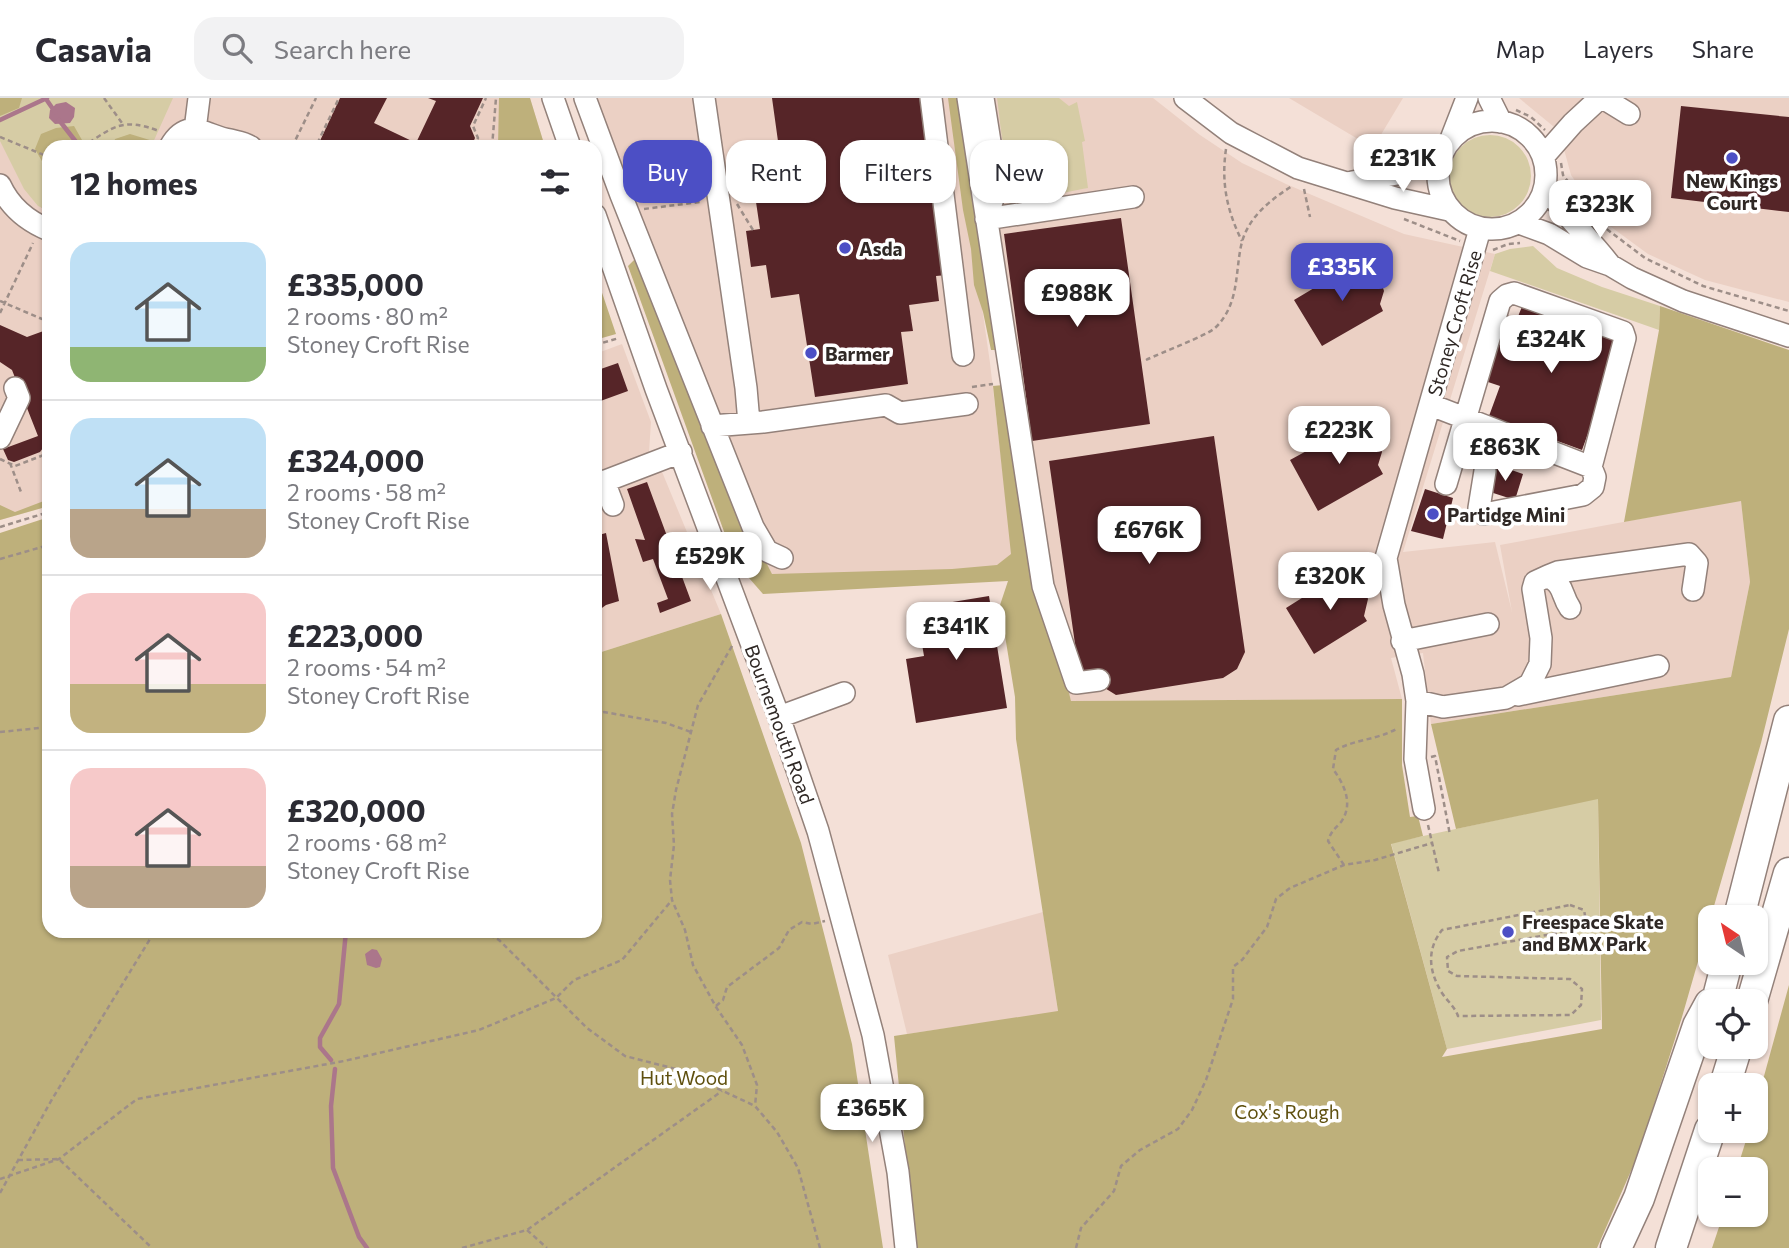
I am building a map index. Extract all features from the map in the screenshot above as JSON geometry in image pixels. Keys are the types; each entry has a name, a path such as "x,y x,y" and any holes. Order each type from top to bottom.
{"highway":[{"path":"1742,905 1789,721"},
{"path":"1755,989 1789,873"},
{"path":"1616,1248 1639,1198 1698,1026"},
{"path":"1639,1248 1700,1059"},
{"path":"1671,1248 1706,1143"}],"street":[{"path":"195,130 199,98"},
{"path":"553,98 568,140"},
{"path":"585,98 601,140"},
{"path":"704,98 749,423"},
{"path":"931,98 962,355"},
{"path":"968,98 1043,586 1076,683 1099,680"},
{"path":"983,98 997,186 986,219"},
{"path":"1185,98 1231,133 1298,167 1395,198 1449,210"},
{"path":"1346,183 1397,174 1446,146 1465,128 1482,122 1495,109 1542,141 1545,186 1540,201 1519,223 1507,228 1480,229 1463,222 1449,210 1442,197 1438,167 1446,146 1467,98"},
{"path":"1542,141 1573,123 1602,98 1629,114"},
{"path":"175,140 182,134 195,130 206,131 227,140"},
{"path":"602,144 760,542 767,551 782,558"},
{"path":"0,185 13,206 42,227"},
{"path":"1545,186 1562,212 1594,244 1610,265"},
{"path":"986,219 1133,197"},
{"path":"1519,223 1549,234 1587,257 1610,265 1683,301 1789,336"},
{"name":"Stoney Croft Rise","path":"1424,808 1415,759 1417,701 1413,674 1402,641 1387,573 1387,558 1480,229"},
{"name":"Bournemouth Road","path":"602,235 779,717 818,831 873,1035 898,1172 906,1248"},
{"path":"1446,484 1500,301 1514,293 1623,332 1625,338 1591,467 1595,477 1593,487 1583,495 1484,514 1479,508 1485,471"},
{"path":"0,438 19,398 15,388"},
{"path":"712,426 886,405 900,413 966,396"},
{"path":"1431,405 1591,467"},
{"path":"602,482 681,452"},
{"path":"602,488 613,505"},
{"path":"1506,698 1530,684 1541,664 1541,638 1533,589 1535,582 1558,572 1689,554 1697,563 1693,590"},
{"path":"1548,576 1564,590 1570,608"},
{"path":"1402,641 1427,630 1488,624"},
{"path":"1417,701 1443,707 1506,698 1658,666"},
{"path":"779,717 844,693"}],"path":[{"path":"104,98 122,123"},
{"path":"295,140 316,98"},
{"path":"319,140 339,98"},
{"path":"477,140 473,126 486,98"},
{"path":"493,140 496,98"},
{"path":"1495,109 1514,109 1531,117 1563,175 1599,223 1645,258 1703,286 1789,311"},
{"path":"94,140 122,123 144,125 164,133 168,140"},
{"path":"1231,133 1224,165 1224,186 1227,207 1242,242"},
{"path":"0,137 42,154"},
{"path":"1146,359 1214,328 1236,291 1242,242 1246,231 1266,202 1295,182"},
{"path":"1303,186 1310,217"},
{"path":"628,214 719,199"},
{"path":"0,313 42,227"},
{"path":"0,301 42,319"},
{"path":"602,343 636,332"},
{"path":"966,396 991,384"},
{"path":"0,459 15,466 42,456"},
{"path":"10,463 21,492"},
{"path":"0,527 42,514"},
{"path":"0,559 42,547"},
{"path":"735,640 698,705 672,814 674,845 670,880 673,900 685,930 693,964 716,1007 742,1045 757,1086 755,1106"},
{"path":"602,713 666,723 691,733"},
{"path":"1344,865 1328,841 1331,831 1343,820 1347,800 1344,783 1333,769 1336,750 1348,743 1384,736 1407,723"},
{"path":"0,732 42,728"},
{"path":"1424,808 1439,873"},
{"path":"1076,1248 1081,1228 1114,1191 1121,1166 1140,1150 1178,1129 1192,1110 1206,1080 1233,999 1233,967 1242,960 1267,927 1276,899 1290,888 1344,865 1375,860 1432,843"},
{"path":"0,1179 59,1159 137,1099 344,1061 479,1030 556,998 574,980 622,960 673,900"},
{"path":"1570,905 1584,910 1586,921 1580,929 1458,951 1447,957 1448,971 1457,976 1570,979 1581,989 1581,1005 1571,1015 1458,1016 1455,1007 1444,996 1435,979 1431,958 1432,942 1441,930 1570,905"},
{"path":"716,1007 723,1000 727,988 779,948 789,930 803,922 812,924 828,920 826,913"},
{"path":"0,1193 51,1101 151,938"},
{"path":"495,938 587,1028 625,1056 676,1069 755,1106 777,1132 798,1168 820,1248"},
{"path":"462,1248 527,1230 722,1091"},
{"path":"18,1160 59,1159 152,1248"},
{"path":"527,1230 547,1248"}],"shaded area":[{"path":"0,98 530,98 543,140 42,140 42,508 0,520"},
{"path":"0,98 173,98 154,140 42,140 42,208 24,189 0,141"},
{"path":"574,98 952,98 990,363 1015,578 758,578 602,171 602,140 590,140"},
{"path":"959,98 1153,98 1200,135 1242,163 1286,184 1404,234 1495,254 1403,552 1495,542 1512,612 1500,545 1741,500 1750,582 1731,677 1431,724 1423,653 1391,658 1402,699 1071,701 1034,577 1014,473 1004,383 976,203 1068,203 1068,140 970,140 970,168"},
{"path":"997,98 1059,98 1069,106 1077,102 1085,141 1082,142 1088,188 1068,192 1068,140 1003,140"},
{"path":"1289,98 1403,98 1373,148"},
{"path":"1519,98 1789,98 1789,302 1705,280 1648,254 1603,221 1571,175 1559,131"},
{"path":"66,102 75,108 74,117 70,123 55,124 49,118 50,110 56,104"},
{"path":"1490,135 1506,138 1519,147 1528,160 1531,176 1528,192 1519,205 1506,214 1490,217 1474,214 1461,205 1452,192 1449,176 1452,160 1461,147 1474,138"},
{"path":"1533,246 1557,268 1602,287 1660,306 1659,330 1490,271 1495,254"},
{"path":"622,344 651,422 649,452 602,470 602,351"},
{"path":"660,467 721,614 602,652 602,489"},
{"name":"Freespace Skate and BMX Park","path":"1598,798 1601,1020 1447,1049 1391,843"},
{"path":"1043,912 1058,1012 907,1034 888,955"},
{"path":"372,949 377,950 382,959 380,967 367,965 365,954"}],"green space":[{"path":"0,98 22,98 19,108 0,116"},
{"path":"499,98 530,98 543,140 498,140"},
{"path":"948,98 963,98 970,148 970,203 978,203 995,350 991,350 974,285 956,158 956,140 954,140"},
{"path":"74,126 82,140 42,140 42,161 35,149 41,134 56,128"},
{"path":"130,134 150,140 115,140"},
{"name":"Cox's Rough","path":"621,220 740,511 772,574 952,569 997,565 1011,554 993,386 1003,385 1032,572 1059,652 1071,701 1402,699 1402,765 1410,817 1418,816 1423,836 1391,844 1447,1049 1442,1057 1602,1029 1598,799 1456,829 1431,724 1731,677 1750,582 1741,501 1624,522 1659,330 1660,306 1789,350 1789,629 1761,743 1714,905 1698,905 1698,962 1682,1017 1638,1155 1597,1248 915,1248 894,1036 1058,1011 1016,739 1015,697 1000,605 1008,581 763,594 735,562 628,266 635,259"},
{"path":"602,293 616,334 602,338"},
{"path":"42,502 42,508 0,520 0,505 15,512"},
{"name":"Hut Wood","path":"42,519 42,938 602,938 602,652 721,614 801,843 852,1044 883,1248 0,1248 0,533"},
{"path":"1789,985 1789,1248 1712,1248 1719,1227 1768,1227 1768,1157 1741,1157 1745,1143 1768,1143 1768,1073 1765,1073"}],"building":[{"path":"340,98 387,98 374,123 410,140 320,140"},
{"path":"428,98 483,98 470,126 475,138 417,140 436,101"},
{"name":"Asda","path":"772,98 921,98 927,140 840,140 840,203 936,203 947,275 936,276 939,301 909,305 913,331 901,332 908,384 815,397 799,294 771,298 766,265 751,267 746,231 760,229 756,203 826,203 826,140 778,140"},
{"name":"New Kings Court","path":"1681,106 1789,117 1789,212 1671,198"},
{"path":"1121,218 1150,424 1032,441 1004,234"},
{"path":"1356,263 1360,269 1374,273 1380,279 1384,291 1380,304 1383,311 1322,346 1294,300"},
{"path":"1523,304 1622,340 1582,450 1489,416 1500,386 1485,381 1498,344 1507,347 1510,336 1495,331 1501,313 1517,319"},
{"path":"0,325 27,337 42,332 42,449 14,462 8,460 3,449 38,436 12,370 0,362"},
{"path":"618,363 628,391 602,400 602,369"},
{"path":"1354,425 1357,430 1372,434 1378,440 1382,452 1378,465 1383,474 1318,511 1290,460"},
{"path":"1214,436 1245,652 1237,669 1223,678 1116,695 1079,672 1049,461"},
{"path":"1497,465 1523,474 1515,500 1487,491"},
{"path":"647,482 691,601 660,613 657,603 668,599 653,559 643,562 635,539 645,540 627,489"},
{"name":"Partidge Mini","path":"1425,489 1453,498 1443,539 1411,531"},
{"path":"606,533 619,601 602,608 602,534"},
{"path":"1340,574 1344,580 1357,582 1364,588 1368,599 1364,616 1367,621 1314,654 1286,608"},
{"path":"989,596 1007,708 916,723 906,659 924,656 916,608"}],"waterway":[{"path":"0,120 47,98"},
{"path":"46,99 55,112"},
{"path":"59,120 75,140"},
{"path":"331,1060 320,1047 320,1038 339,1004 345,938"},
{"path":"335,1069 331,1106 333,1168 359,1237 367,1248"}],"place":[{"name":"New Kings Court","path":"1732,158"},
{"name":"Asda","path":"845,248"},
{"name":"Barmer","path":"811,353"},
{"name":"Partidge Mini","path":"1433,514"},
{"name":"Freespace Skate and BMX Park","path":"1508,932"}]}
